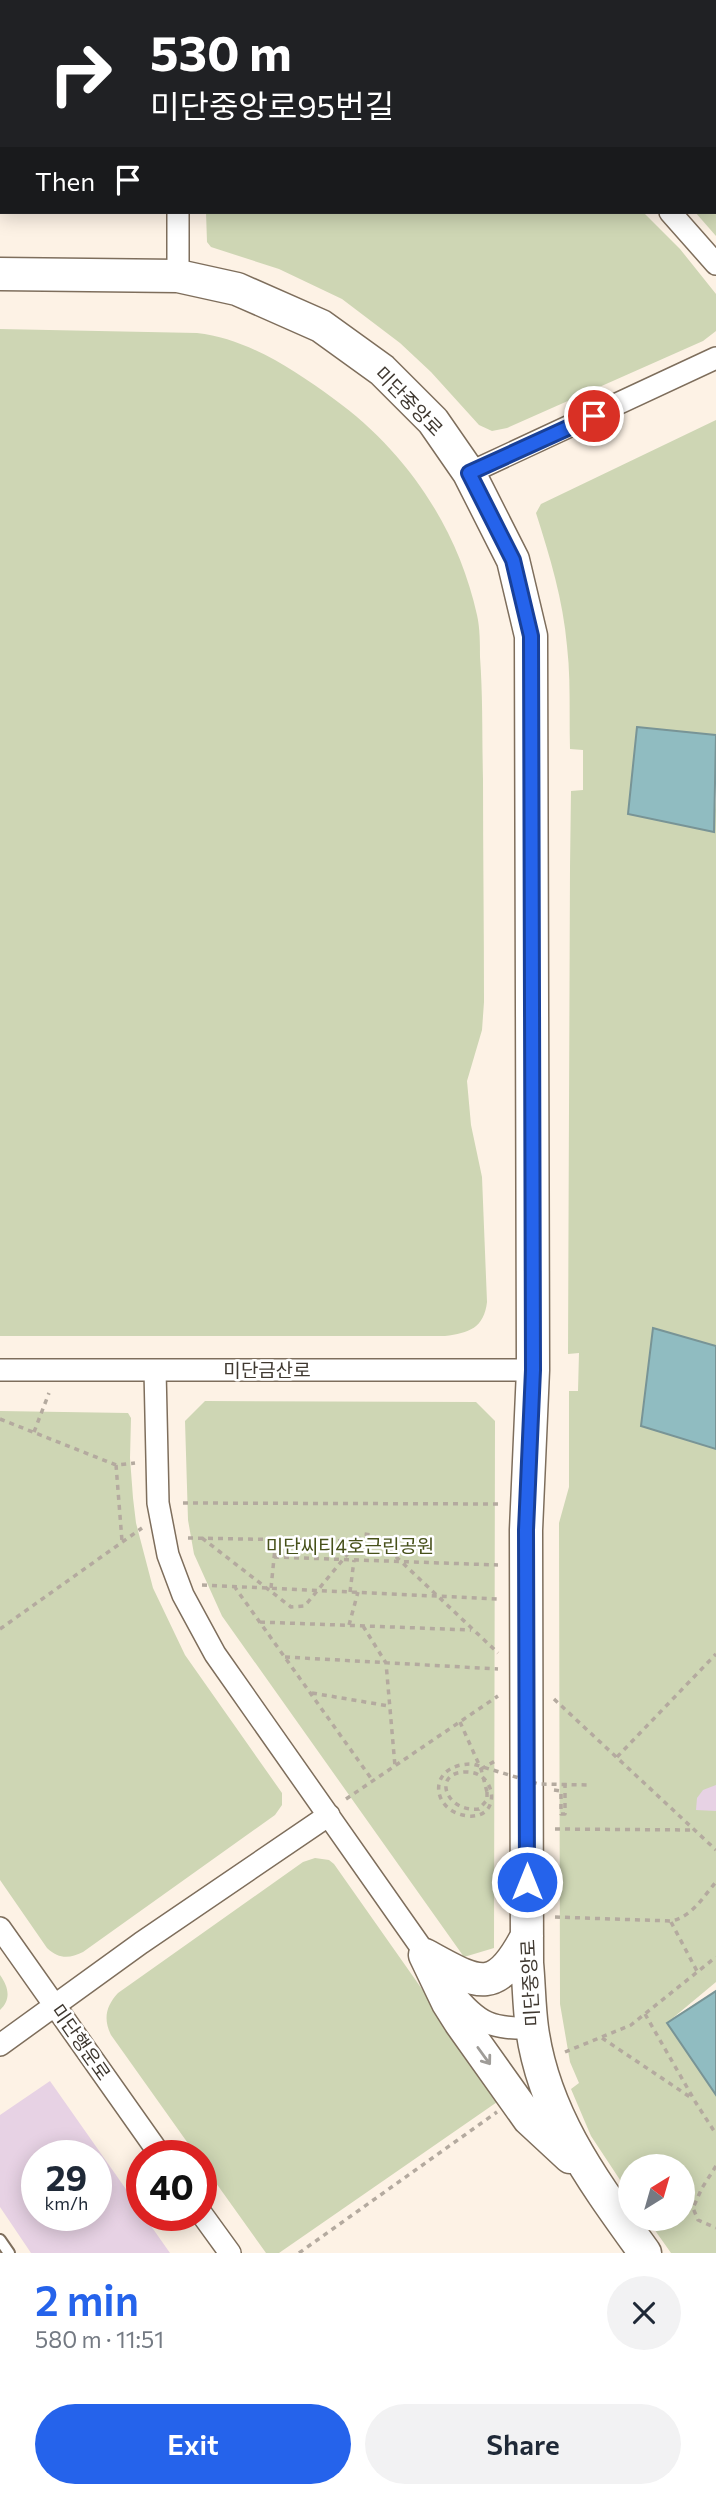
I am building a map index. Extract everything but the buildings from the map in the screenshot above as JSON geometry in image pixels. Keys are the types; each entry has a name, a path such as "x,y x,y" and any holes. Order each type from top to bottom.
{"street":[{"path":"178,214 178,276"},
{"path":"672,214 716,264"},
{"name":"미단중앙로","path":"0,274 178,276 237,289 321,326 391,378 433,421 469,473 513,560 531,636 533,1370 526,1530 527,1936 532,2028 545,2084 563,2128 587,2173 645,2253"},
{"path":"469,473 716,358"},
{"name":"미단금산로","path":"0,1370 533,1370"},
{"path":"155,1370 158,1503 168,1555 183,1595 215,1654 425,1955 464,2005 501,2029 532,2028"},
{"path":"0,2045 329,1815"},
{"name":"미단행운로","path":"0,1928 150,2140"},
{"path":"425,1955 467,1978 488,1979 503,1972 515,1958 527,1936"},
{"path":"425,1955 454,2013 529,2119 587,2173"},
{"path":"214,2231 230,2253"}],"lane":[{"path":"0,2240 9,2253"}],"path":[{"path":"34,1432 49,1393"},
{"path":"0,1419 116,1465 135,1463"},
{"path":"116,1465 122,1541"},
{"path":"183,1503 498,1504"},
{"path":"0,1629 142,1528"},
{"path":"202,1538 291,1606 303,1605 364,1534 373,1535 498,1653"},
{"path":"188,1538 358,1541"},
{"path":"268,1588 276,1538"},
{"path":"274,1557 498,1565"},
{"path":"349,1591 354,1560"},
{"path":"202,1585 498,1599"},
{"path":"234,1586 373,1781"},
{"path":"349,1625 358,1592"},
{"path":"260,1622 473,1630"},
{"path":"363,1626 386,1663 394,1766"},
{"path":"617,1757 716,1654"},
{"path":"285,1657 498,1669"},
{"path":"310,1693 389,1706"},
{"path":"346,1799 498,1696"},
{"path":"554,1699 716,1850"},
{"path":"460,1722 481,1769 487,1792 487,1800 479,1809 462,1808 447,1796 446,1782 451,1776 472,1772 484,1778 492,1790 492,1801 483,1814 457,1814 440,1797 439,1782 447,1770 463,1764 473,1765 539,1784 591,1785"},
{"path":"481,1769 498,1760"},
{"path":"554,1790 561,1791 561,1814 565,1814 565,1784"},
{"path":"555,1829 695,1830"},
{"path":"555,1917 671,1921 691,1912 716,1882"},
{"path":"671,1921 698,1973"},
{"path":"565,2052 631,2025 716,1957"},
{"path":"645,2014 716,2134"},
{"path":"602,2038 693,2099"},
{"path":"299,2253 497,2112"},
{"path":"716,2166 693,2208 698,2220 716,2228"}],"green space":[{"path":"206,214 645,214 680,249 716,294 716,331 703,341 507,428 492,431 479,425 431,372 400,343 342,299 279,269 211,247 207,242"},
{"path":"697,214 716,214 716,236"},
{"path":"0,329 197,333 234,342 269,357 334,399 384,442 425,494 457,552 478,620 482,718 484,1002 482,1030 467,1081 471,1125 482,1177 487,1302 483,1318 468,1331 445,1336 0,1336"},
{"path":"716,420 716,735 638,727 713,832 716,799 716,1346 653,1328 642,1426 716,1449 716,1982 674,2017 716,1991 716,2253 671,2253 655,2231 695,2231 695,2154 618,2154 618,2177 591,2136 571,2089 579,2083 570,2062 560,2004 559,1523 569,1487 569,1391 578,1391 579,1353 568,1354 571,791 583,790 583,750 570,749 569,672 565,629 555,579 536,513 541,504"},
{"name":"미단씨티4호근린공원","path":"205,1401 476,1402 495,1421 494,1948 464,1957 222,1616 194,1554 188,1520 185,1421"},
{"path":"0,1411 128,1413 131,1418 130,1458 136,1523 153,1588 185,1655 282,1793 282,1805 275,1815 83,1952 69,1957 60,1956 47,1948 0,1880"},
{"path":"315,1858 329,1860 334,1864 500,2100 279,2253 266,2253 217,2184 217,2140 186,2140 111,2035 107,2013 118,1993 303,1862"},
{"path":"0,1975 8,1993 0,2010"}],"water":[{"path":"637,727 716,735 714,832 628,814"},
{"path":"653,1328 716,1346 716,1449 641,1426"},
{"path":"716,1991 716,2095 667,2023"}],"route":[{"path":"527,1882 526,1530 533,1370 531,636 513,560 469,473 594,416"}]}
